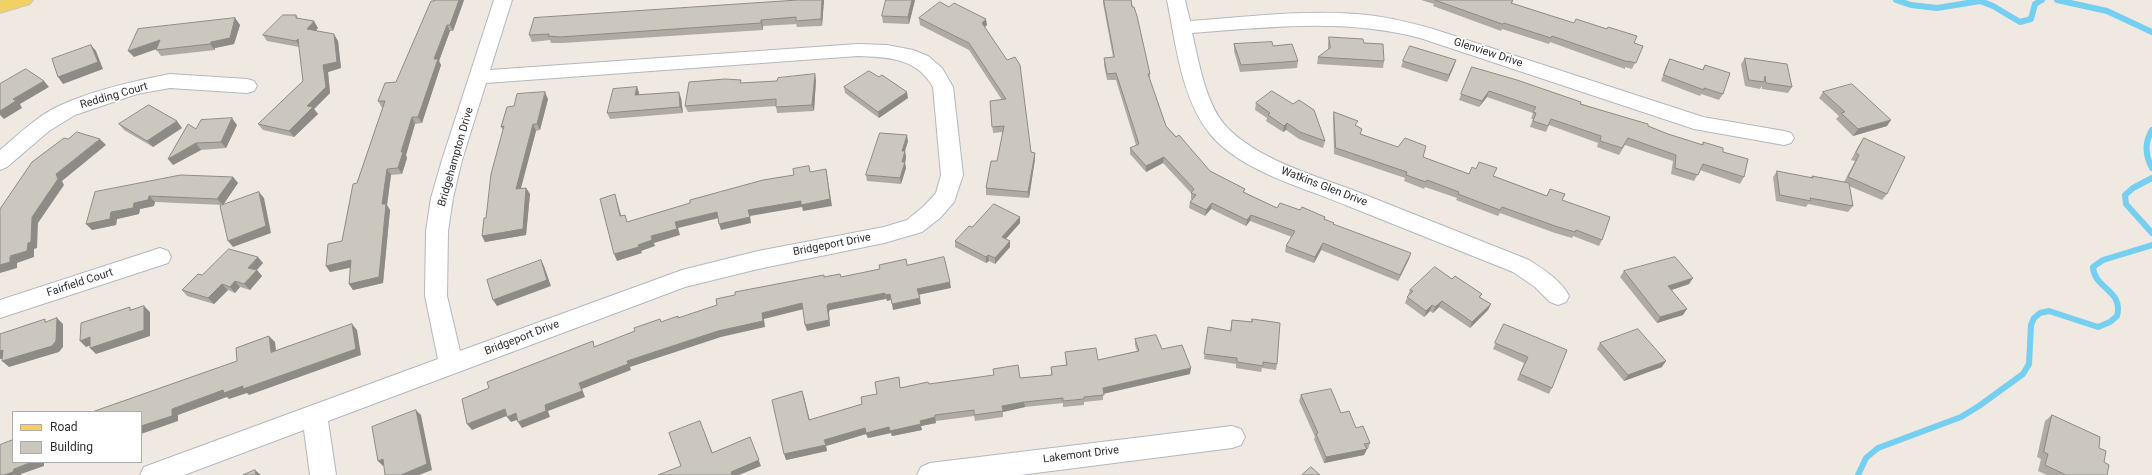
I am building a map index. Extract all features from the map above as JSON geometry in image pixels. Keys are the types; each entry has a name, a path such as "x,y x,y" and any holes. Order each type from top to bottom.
{"main road":[{"path":"2,7 24,0"}],"street":[{"name":"Bridgehampton Drive","path":"451,365 436,296 437,231 442,198 450,168 480,78 503,0"},
{"name":"Watkins Glen Drive","path":"1176,0 1201,103 1214,125 1226,139 1250,156 1280,170 1520,266 1543,281 1558,296"},
{"name":"Glenview Drive","path":"1183,28 1323,18 1391,24 1426,32 1701,124 1784,138"},
{"name":"Bridgeport Drive","path":"153,475 682,279 758,260 884,235 914,226 932,212 946,196 952,175 946,103 943,87 935,73 921,61 887,51 827,52 480,78"},
{"name":"Redding Court","path":"0,162 42,126 68,110 134,88 170,82 247,86"},
{"name":"Fairfield Court","path":"0,309 160,257"},
{"path":"315,415 323,475"},
{"name":"Lakemont Drive","path":"930,475 1232,437"}],"building":[{"path":"459,0 450,25 447,25 434,59 438,59 418,117 412,117 401,152 403,152 398,168 387,169 382,204 386,204 379,277 349,284 351,260 326,266 328,244 342,241 353,184 357,183 385,101 378,101 385,83 396,82 431,1"},
{"path":"798,0 822,0 821,19 796,21 796,17 761,20 761,23 560,37 548,36 549,34 529,35 534,18"},
{"path":"886,0 912,0 908,17 882,16"},
{"path":"1104,0 1131,0 1132,7 1134,7 1137,16 1150,74 1148,74 1166,126 1176,137 1179,135 1210,171 1245,189 1243,192 1277,208 1280,203 1300,210 1302,207 1325,217 1324,219 1334,223 1333,224 1411,253 1400,275 1323,243 1315,257 1286,246 1295,231 1251,215 1247,220 1212,203 1206,210 1190,202 1196,195 1191,193 1194,189 1164,157 1146,166 1130,148 1139,144 1116,73 1107,74 1104,58 1114,57"},
{"path":"1435,0 1513,0 1511,3 1574,23 1576,19 1607,29 1608,27 1637,36 1634,43 1643,46 1636,63 1628,62 1552,36 1551,38 1504,23 1503,24"},
{"path":"940,2 949,7 954,3 986,19 982,23 1007,60 1015,57 1020,65 1031,152 1035,153 1028,192 986,188 991,161 997,161 1004,126 992,127 990,101 1006,99 969,43 919,18"},
{"path":"283,15 296,15 296,18 314,21 307,29 334,34 337,62 323,65 326,87 307,106 313,107 289,131 258,124 303,81 298,39 296,41 263,35"},
{"path":"235,18 230,38 211,42 210,44 156,50 160,40 128,51 138,29"},
{"path":"1329,37 1363,39 1364,43 1383,44 1384,61 1318,57 1330,48"},
{"path":"1272,42 1273,46 1292,44 1298,61 1241,65 1234,44"},
{"path":"91,45 98,62 58,77 52,59"},
{"path":"1410,46 1456,60 1449,75 1403,61"},
{"path":"1745,58 1787,64 1792,87 1766,83 1765,76 1764,82 1749,80"},
{"path":"1670,59 1703,70 1705,65 1730,73 1723,94 1704,88 1704,90 1664,75"},
{"path":"1472,67 1517,80 1581,102 1580,104 1648,124 1648,126 1668,134 1703,145 1703,142 1723,148 1723,152 1748,159 1744,177 1703,164 1698,175 1675,168 1676,155 1628,138 1622,148 1600,141 1601,136 1551,119 1548,126 1533,121 1536,113 1533,112 1536,107 1489,91 1482,101 1461,94"},
{"path":"26,69 44,81 13,99 16,101 0,111 0,84"},
{"path":"869,71 879,77 882,75 907,92 878,112 844,87"},
{"path":"815,74 812,105 776,107 776,99 685,106 689,82 725,79 741,80 740,83 777,81 778,78"},
{"path":"1852,84 1891,120 1858,129 1841,113 1845,112 1823,92"},
{"path":"637,87 635,95 679,92 680,107 607,113 613,89"},
{"path":"1272,91 1293,104 1299,100 1314,110 1325,141 1300,132 1287,123 1284,126 1268,115 1270,113 1256,103"},
{"path":"545,92 537,124 533,124 516,189 526,188 523,229 482,236 484,218 486,218 491,174 504,126 501,127 507,107 514,106 517,94"},
{"path":"149,105 177,121 147,141 119,124"},
{"path":"1334,112 1358,121 1355,125 1362,129 1360,134 1398,147 1405,138 1426,146 1423,157 1469,174 1472,167 1476,169 1479,162 1497,168 1493,176 1547,196 1550,189 1565,194 1562,200 1610,217 1602,240 1576,230 1575,232 1558,227 1502,207 1500,210 1427,180 1426,182 1406,175 1407,172 1336,148"},
{"path":"232,118 221,142 196,143 168,159 188,124 196,129 201,120"},
{"path":"77,132 100,139 56,174 58,179 32,217 31,242 28,243 27,251 10,256 10,262 0,265 0,209 32,162 64,138 68,139"},
{"path":"880,133 907,135 902,151 905,151 902,162 905,162 900,178 866,175"},
{"path":"1864,138 1905,157 1887,194 1848,177 1859,155 1856,153"},
{"path":"809,166 810,172 826,169 830,199 801,205 801,201 748,210 750,217 719,224 717,212 675,222 677,229 651,236 652,240 638,245 639,247 614,254 600,199 615,194 620,216 625,215 627,222 690,203 690,200 763,180 794,175 793,169"},
{"path":"1777,171 1849,183 1853,206 1810,198 1811,201 1780,195"},
{"path":"181,175 233,177 217,199 149,196 148,200 134,203 133,208 111,212 110,219 86,224 95,192"},
{"path":"259,192 266,226 228,241 220,206"},
{"path":"994,204 1020,217 1002,237 1010,241 995,258 988,255 986,257 955,241 969,226 972,227"},
{"path":"229,249 258,257 248,268 257,270 244,284 235,281 230,287 222,284 208,298 182,290 198,274 202,275"},
{"path":"944,257 950,282 917,289 920,298 892,304 890,294 885,295 885,293 828,304 829,320 805,325 802,303 762,313 763,321 718,331 627,361 628,364 579,383 582,391 545,405 546,411 518,422 516,413 507,417 505,409 467,424 462,399 489,388 487,382 593,341 594,347 635,331 634,328 660,319 661,322 678,316 678,318 717,305 716,299 735,295 735,292 824,275 824,277 840,274 841,277 880,269 879,265 906,259 907,265"},
{"path":"1675,257 1693,278 1668,286 1687,309 1660,317 1624,271"},
{"path":"541,260 547,280 493,300 487,280"},
{"path":"1435,267 1452,279 1455,276 1482,294 1479,297 1491,304 1472,322 1442,301 1435,307 1432,305 1426,311 1407,297 1413,291 1410,290"},
{"path":"144,306 144,330 90,348 90,337 80,341 81,323 130,307 130,310"},
{"path":"57,318 56,341 52,346 2,361 3,350 0,351 0,334 45,319 45,322"},
{"path":"1252,319 1280,323 1277,364 1263,362 1263,366 1237,362 1237,358 1204,354 1208,327 1231,331 1232,320 1252,322"},
{"path":"352,324 356,349 243,389 243,386 224,393 223,390 172,409 172,416 142,426 142,411 95,411 237,361 236,348 269,336 271,352"},
{"path":"1504,324 1567,350 1552,388 1520,374 1528,357 1495,343"},
{"path":"1638,329 1666,361 1628,375 1600,343"},
{"path":"1156,335 1162,349 1182,345 1191,368 1103,388 1104,395 1084,397 1084,399 1063,401 1063,398 1024,402 1002,406 1003,411 974,415 974,410 935,415 935,417 920,421 921,424 890,431 889,427 866,433 865,428 824,440 826,445 784,454 772,400 802,391 809,420 862,404 861,397 877,394 875,382 899,377 900,388 928,382 929,384 994,375 993,369 1018,365 1020,378 1052,375 1051,367 1067,365 1065,352 1096,348 1098,360 1139,351 1135,339"},
{"path":"1331,389 1341,413 1349,411 1356,428 1363,426 1370,443 1364,444 1367,449 1326,457 1316,434 1318,433 1301,395"},
{"path":"416,410 427,464 401,475 385,475 383,459 378,461 372,427"},
{"path":"2052,415 2100,437 2099,448 2106,451 2104,462 2109,465 2107,475 2066,475 2045,465 2048,454 2044,452"},
{"path":"700,421 712,453 750,437 759,460 731,472 732,475 658,475 681,466 669,433"},
{"path":"12,440 12,463 29,463 14,469 13,472 0,475 0,445"},
{"path":"1311,467 1320,475 1302,475"},
{"path":"255,470 256,475 243,475"}],"waterway":[{"path":"1896,0 1911,5 1937,8 1980,1 1993,6 2020,22 2031,19 2035,4 2042,0"},
{"path":"2057,0 2107,11 2152,32"},
{"path":"2152,130 2149,135 2146,149 2152,168"},
{"path":"2152,178 2133,188 2125,195 2126,204 2152,233"},
{"path":"1858,475 1866,458 1878,448 1961,417 1979,406 2023,374 2029,364 2031,325 2034,318 2040,313 2049,311 2098,327 2110,322 2117,316 2118,307 2116,300 2098,280 2093,267 2103,260 2152,245"}]}
